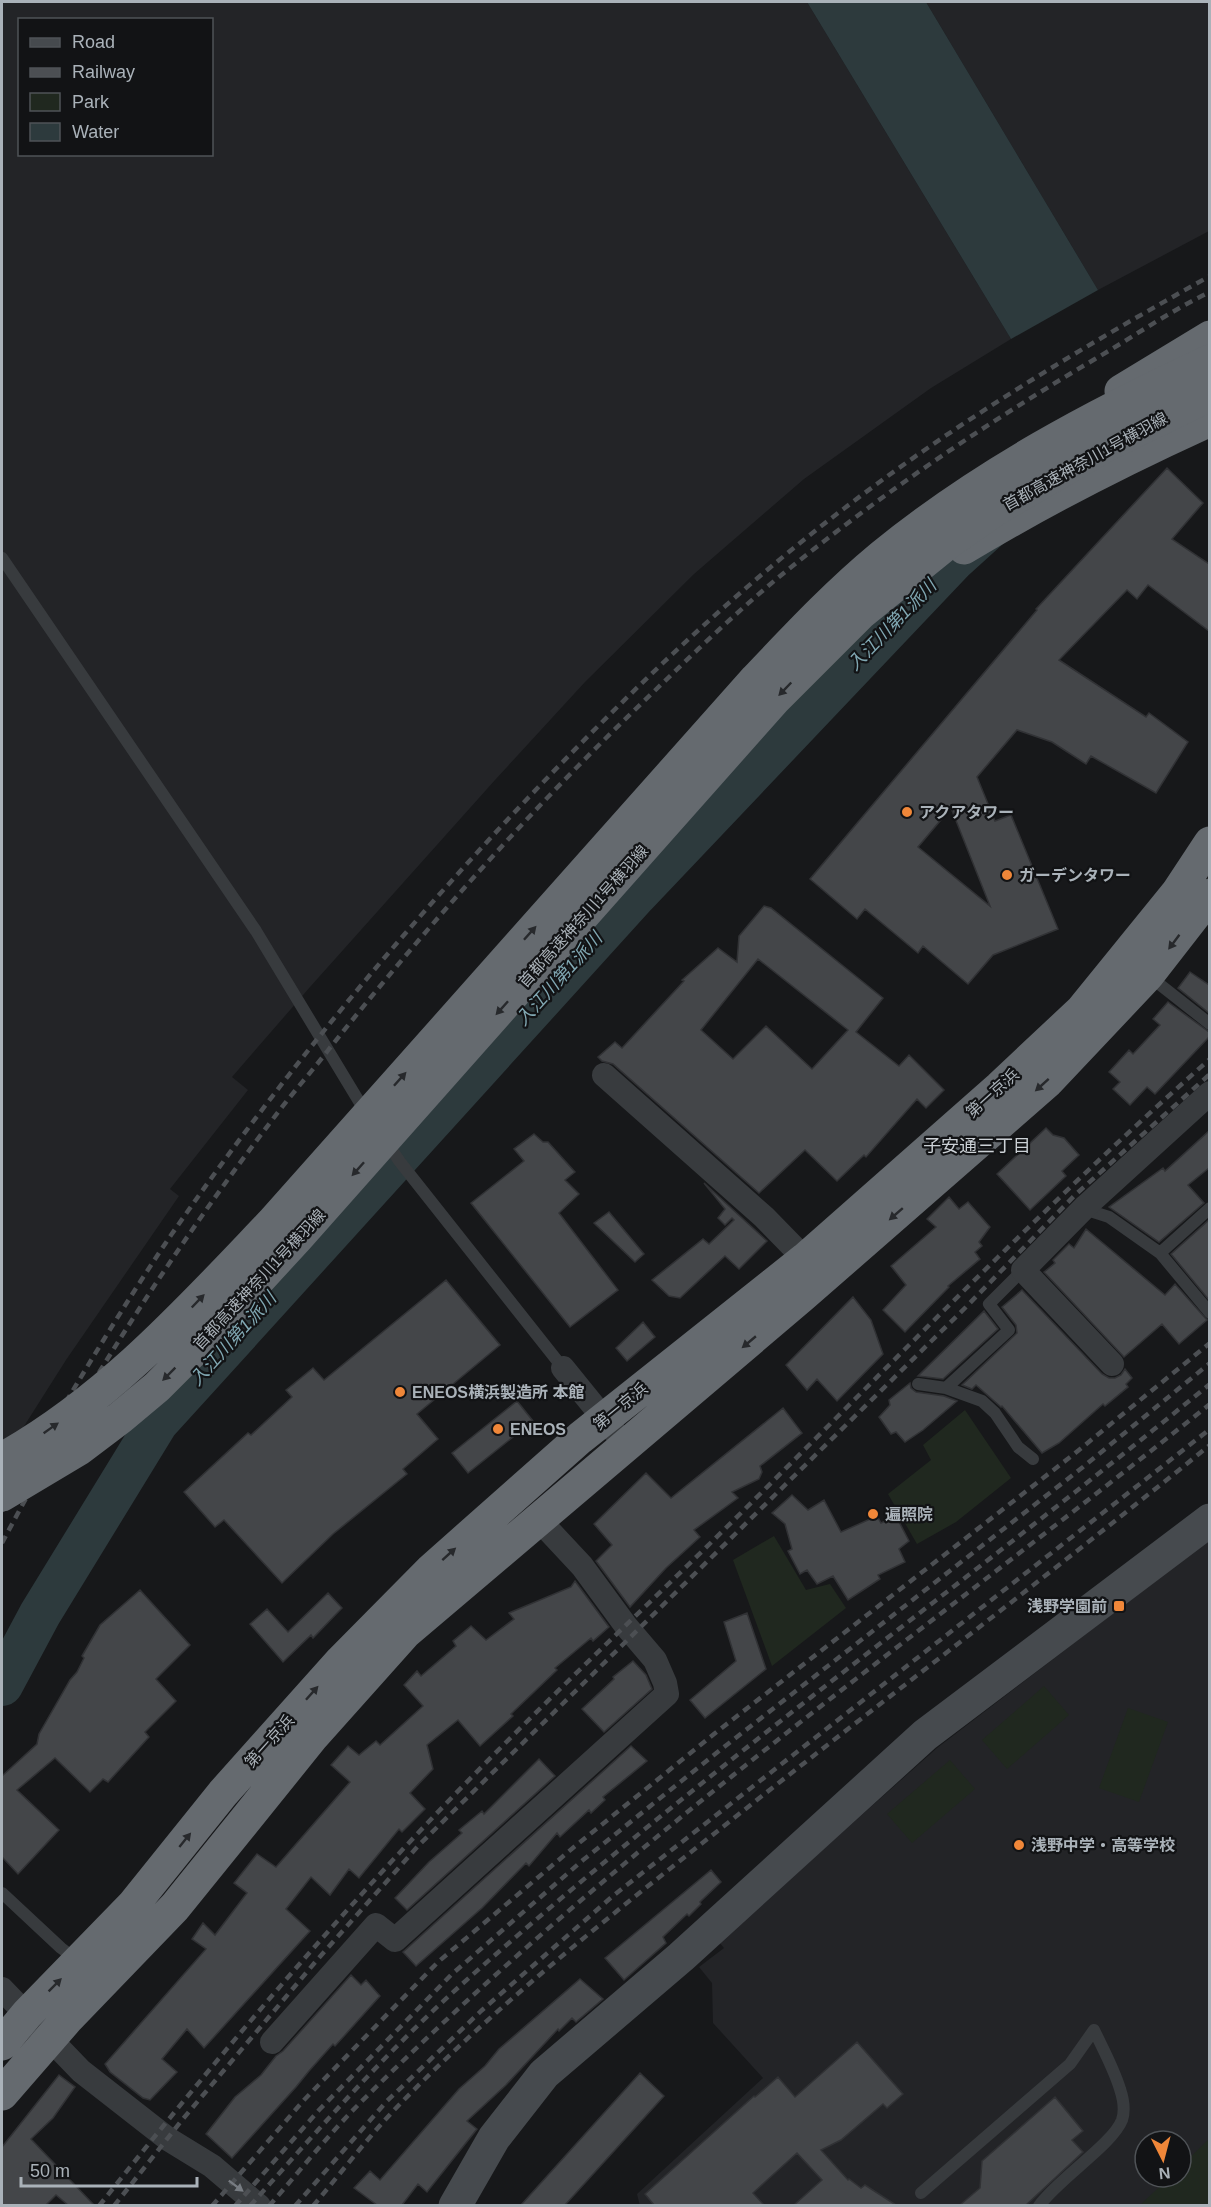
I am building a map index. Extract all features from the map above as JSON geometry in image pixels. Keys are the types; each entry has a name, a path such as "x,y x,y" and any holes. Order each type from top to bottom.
{"highway":[{"path":"1035,450 1130,385 1209,337"},
{"name":"首都高速神奈川1号横羽線","path":"2,1459 27,1445 94,1397 131,1367 214,1284 280,1214 755,680 804,629 881,557 980,485 1035,450 1148,390 1209,361"},
{"name":"首都高速神奈川1号横羽線","path":"2,1495 79,1449 120,1418 157,1387 197,1347 304,1230 775,699 860,614 949,542 998,508 1105,446 1209,395"},
{"path":"817,657 864,618 908,586 990,532 1119,461 1209,420"},
{"name":"第一京浜","path":"2,2044 27,2014 133,1905 223,1793 341,1661 431,1570 553,1460 805,1259 1000,1087 1082,1010 1177,893 1209,843"},
{"name":"第一京浜","path":"2,2094 50,2038 175,1907 312,1736 405,1633 540,1521 1048,1081 1148,975 1209,895"}],"street":[{"path":"603,1075 764,1217 805,1259"},
{"path":"1112,1364 1023,1270 1084,1209 1209,1093"},
{"path":"563,1368 625,1446"},
{"path":"455,2205 494,2138 544,2074 681,1957 925,1735 1209,1520"},
{"path":"272,2042 376,1925 395,1940 667,1694 656,1660 626,1626 582,1566 540,1521"},
{"path":"2,1989 81,2072 168,2139 212,2166 260,2205"}],"lane":[{"path":"2,558 256,931 356,1098 400,1162 563,1368"},
{"path":"1148,975 1209,1024"},
{"path":"1160,1253 1209,1208"},
{"path":"1084,1209 1109,1217 1160,1253 1209,1313"},
{"path":"946,1388 1009,1330 989,1305 1023,1270"},
{"path":"918,1384 946,1388 982,1401 995,1413 1018,1447 1033,1459"},
{"path":"2,1893 61,1948 79,1961"},
{"path":"921,2193 1070,2064 1094,2030 1120,2089 1124,2108 1121,2122 1106,2141 1047,2194 1039,2205"}],"shaded area":[{"path":"2,2 807,2 1011,339 931,388 804,479 694,574 585,682 310,987 232,1077 248,1090 170,1189 179,1196 66,1360 2,1461"},
{"path":"926,2 1209,2 1209,231 1098,290"},
{"name":"浅野中学・高等学校","path":"1209,1540 1209,2205 640,2206 637,2194 763,2078 713,2023 712,1983 699,1967 724,1948 719,1942 937,1748"}],"green space":[{"path":"965,1410 1011,1478 956,1522 917,1544 888,1494 931,1460 923,1445"},
{"path":"774,1536 806,1590 830,1584 846,1608 772,1666 733,1560"},
{"path":"1044,1686 1069,1715 1007,1769 982,1740"},
{"path":"1128,1708 1168,1722 1139,1802 1099,1788"},
{"path":"950,1760 975,1789 912,1843 887,1814"},
{"path":"1209,2139 1209,2205 1140,2205 1157,2189 1193,2189 1193,2154"}],"water":[{"path":"807,2 926,2 1098,290 1011,339"}],"building":[{"path":"1167,468 1203,503 1172,539 1209,564 1209,631 1148,585 1137,599 1127,590 1059,660 1146,717 1149,713 1188,742 1156,793 1091,756 1086,764 1052,742 1017,730 977,777 995,821 1011,815 1058,929 993,955 968,984 923,946 918,953 865,909 857,919 810,879 1036,609","holes":["951,808 990,906 918,847"]},
{"path":"764,906 771,908 883,998 856,1032 899,1066 909,1055 944,1090 926,1108 917,1099 866,1157 864,1155 837,1181 805,1150 759,1193 613,1064 602,1061 598,1057 615,1042 622,1048 684,981 682,980 718,948 737,962 739,936","holes":["758,959 848,1030 812,1069 766,1026 733,1059 701,1030"]},
{"path":"1190,972 1209,985 1209,1013 1178,988"},
{"path":"1168,1002 1209,1032 1209,1037 1155,1094 1147,1087 1130,1105 1113,1089 1120,1082 1109,1072 1129,1050 1133,1054 1160,1025 1153,1019"},
{"path":"1046,1128 1053,1135 1064,1138 1079,1155 1062,1171 1066,1176 1030,1210 997,1174"},
{"path":"1209,1131 1209,1168 1188,1185 1204,1203 1159,1242 1109,1207 1163,1168 1165,1171"},
{"path":"534,1134 543,1142 548,1142 575,1172 565,1180 579,1194 559,1213 618,1290 570,1327 471,1203 524,1161 514,1149"},
{"path":"704,1183 767,1241 739,1269 725,1256 680,1298 669,1296 652,1280 703,1239 709,1244 734,1220 732,1218 725,1225 718,1218 725,1209"},
{"path":"949,1197 959,1209 968,1202 990,1227 979,1242 982,1246 975,1252 980,1259 948,1286 905,1332 883,1310 906,1285 891,1266 936,1227 927,1219"},
{"path":"609,1212 644,1254 635,1262 594,1223"},
{"path":"1209,1220 1209,1300 1171,1254"},
{"path":"1086,1229 1165,1295 1175,1284 1207,1320 1179,1344 1162,1324 1124,1357 1044,1272 1055,1263 1053,1260 1069,1244 1074,1248"},
{"path":"446,1280 500,1345 417,1414 438,1439 403,1469 407,1474 333,1534 282,1583 224,1520 215,1527 184,1492 248,1433 251,1435 292,1397 286,1390 313,1368 324,1380"},
{"path":"1022,1290 1102,1374 1115,1378 1125,1369 1132,1378 1126,1384 1128,1387 1105,1406 1103,1404 1059,1443 1042,1453 1002,1406 976,1385 972,1389 962,1385 1017,1333 1016,1325 1002,1307"},
{"path":"853,1297 871,1320 883,1354 837,1401 817,1379 807,1390 786,1365"},
{"path":"984,1311 998,1329 943,1379 918,1376"},
{"path":"643,1322 655,1337 627,1361 616,1348"},
{"path":"910,1383 911,1388 916,1392 944,1396 957,1401 905,1442 896,1432 891,1434 879,1417 890,1405 889,1400"},
{"path":"517,1401 533,1421 468,1473 452,1453"},
{"path":"783,1408 802,1433 760,1466 762,1472 759,1479 732,1492 738,1498 694,1530 700,1537 666,1568 630,1607 596,1561 612,1545 594,1524 646,1473 671,1498"},
{"path":"792,1495 808,1510 824,1500 841,1532 877,1516 881,1523 896,1516 909,1541 899,1549 905,1562 878,1575 880,1579 848,1600 833,1576 817,1584 807,1570 800,1574 788,1551 792,1549 785,1524 772,1513"},
{"path":"575,1581 609,1627 593,1641 591,1638 555,1668 557,1670 511,1714 513,1716 480,1746 458,1720 427,1745 433,1769 410,1793 425,1809 402,1832 399,1829 359,1878 349,1869 330,1895 311,1877 286,1909 310,1931 204,2048 187,2029 162,2059 177,2072 150,2100 143,2098 110,2072 105,2064 206,1949 192,1939 203,1923 215,1935 247,1893 234,1883 257,1854 276,1867 350,1782 331,1765 348,1746 359,1755 376,1741 380,1745 423,1706 404,1685 417,1671 421,1676 456,1646 453,1641 471,1626 486,1640 514,1619 509,1613 571,1587"},
{"path":"140,1590 190,1645 156,1679 176,1701 145,1732 149,1737 108,1782 103,1779 90,1792 55,1758 17,1790 59,1830 18,1874 2,1857 2,1776 37,1744 39,1734 77,1672 84,1658 82,1656 100,1625"},
{"path":"328,1593 342,1608 313,1638 311,1635 283,1662 250,1624 267,1609 288,1632"},
{"path":"747,1613 766,1669 705,1718 690,1700 736,1661 724,1622"},
{"path":"633,1661 646,1675 652,1689 604,1732 582,1709 614,1679 613,1677"},
{"path":"631,1746 647,1761 603,1797 605,1800 591,1813 589,1810 560,1837 557,1833 529,1866 526,1863 482,1908 416,1966 403,1952"},
{"path":"539,1759 555,1776 407,1910 395,1898 429,1862 462,1833 459,1830 482,1811 484,1814"},
{"path":"711,1870 721,1882 689,1916 687,1914 663,1937 666,1943 624,1980 605,1958"},
{"path":"351,1975 361,1985 366,1980 380,1996 335,2046 333,2044 232,2158 206,2134 235,2097 261,2075"},
{"path":"580,1979 603,1999 576,2022 572,2018 559,2031 558,2029 506,2085 467,2121 477,2129 427,2192 418,2184 402,2205 377,2205 354,2188 370,2171 380,2180 459,2089 485,2066 499,2049"},
{"path":"857,2042 903,2094 887,2108 883,2104 841,2140 821,2150 848,2180 861,2188 865,2185 896,2205 794,2205 822,2180 797,2153 753,2193 764,2205 654,2205 645,2194 778,2077 795,2097"},
{"path":"640,2073 664,2096 565,2205 521,2205"},
{"path":"59,2075 75,2087 53,2118 31,2139 94,2205 68,2205 56,2195 46,2205 2,2205 2,2147"},
{"path":"1055,2097 1083,2131 1072,2140 1083,2152 1026,2205 960,2205 980,2188 982,2161"}],"waterway":[{"name":"入江川第1派川","path":"2,1685 40,1614 157,1423 636,895 953,561 996,522"}],"railway":[{"path":"2,1511 145,1274 251,1125 294,1068 385,957 479,850 565,759 721,610 803,540 846,507 978,414 1116,329 1210,276"},
{"path":"2,1543 64,1431 131,1321 240,1162 366,1003 442,913 561,784 718,631 775,580 831,536 904,482 979,431 1056,382 1210,292"},
{"path":"99,2206 275,1992 367,1888 462,1787 1035,1221 1210,1059"},
{"path":"114,2206 182,2120 317,1960 418,1846 966,1307 1074,1196 1210,1074"},
{"path":"212,2206 304,2100 438,1962 574,1847 714,1734 1074,1454 1210,1343"},
{"path":"235,2206 319,2110 451,1975 583,1860 1083,1467 1210,1363"},
{"path":"250,2206 352,2093 433,2011 552,1906 738,1755 1210,1384"},
{"path":"269,2206 360,2103 459,2008 562,1916 775,1742 1210,1404"},
{"path":"295,2206 386,2102 481,2011 614,1895 1210,1429"},
{"path":"313,2206 398,2106 482,2025 526,1987 662,1875 1210,1445"}],"place":[{"name":"アクアタワー","path":"907,812"},
{"name":"ガーデンタワー","path":"1007,875"},
{"name":"ENEOS横浜製造所 本館","path":"400,1392"},
{"name":"ENEOS","path":"498,1429"},
{"name":"遍照院","path":"873,1514"},
{"name":"浅野学園前","path":"1119,1606"},
{"name":"浅野中学・高等学校","path":"1019,1845"}],"district":[{"name":"子安通三丁目","path":"977,1146"}]}
